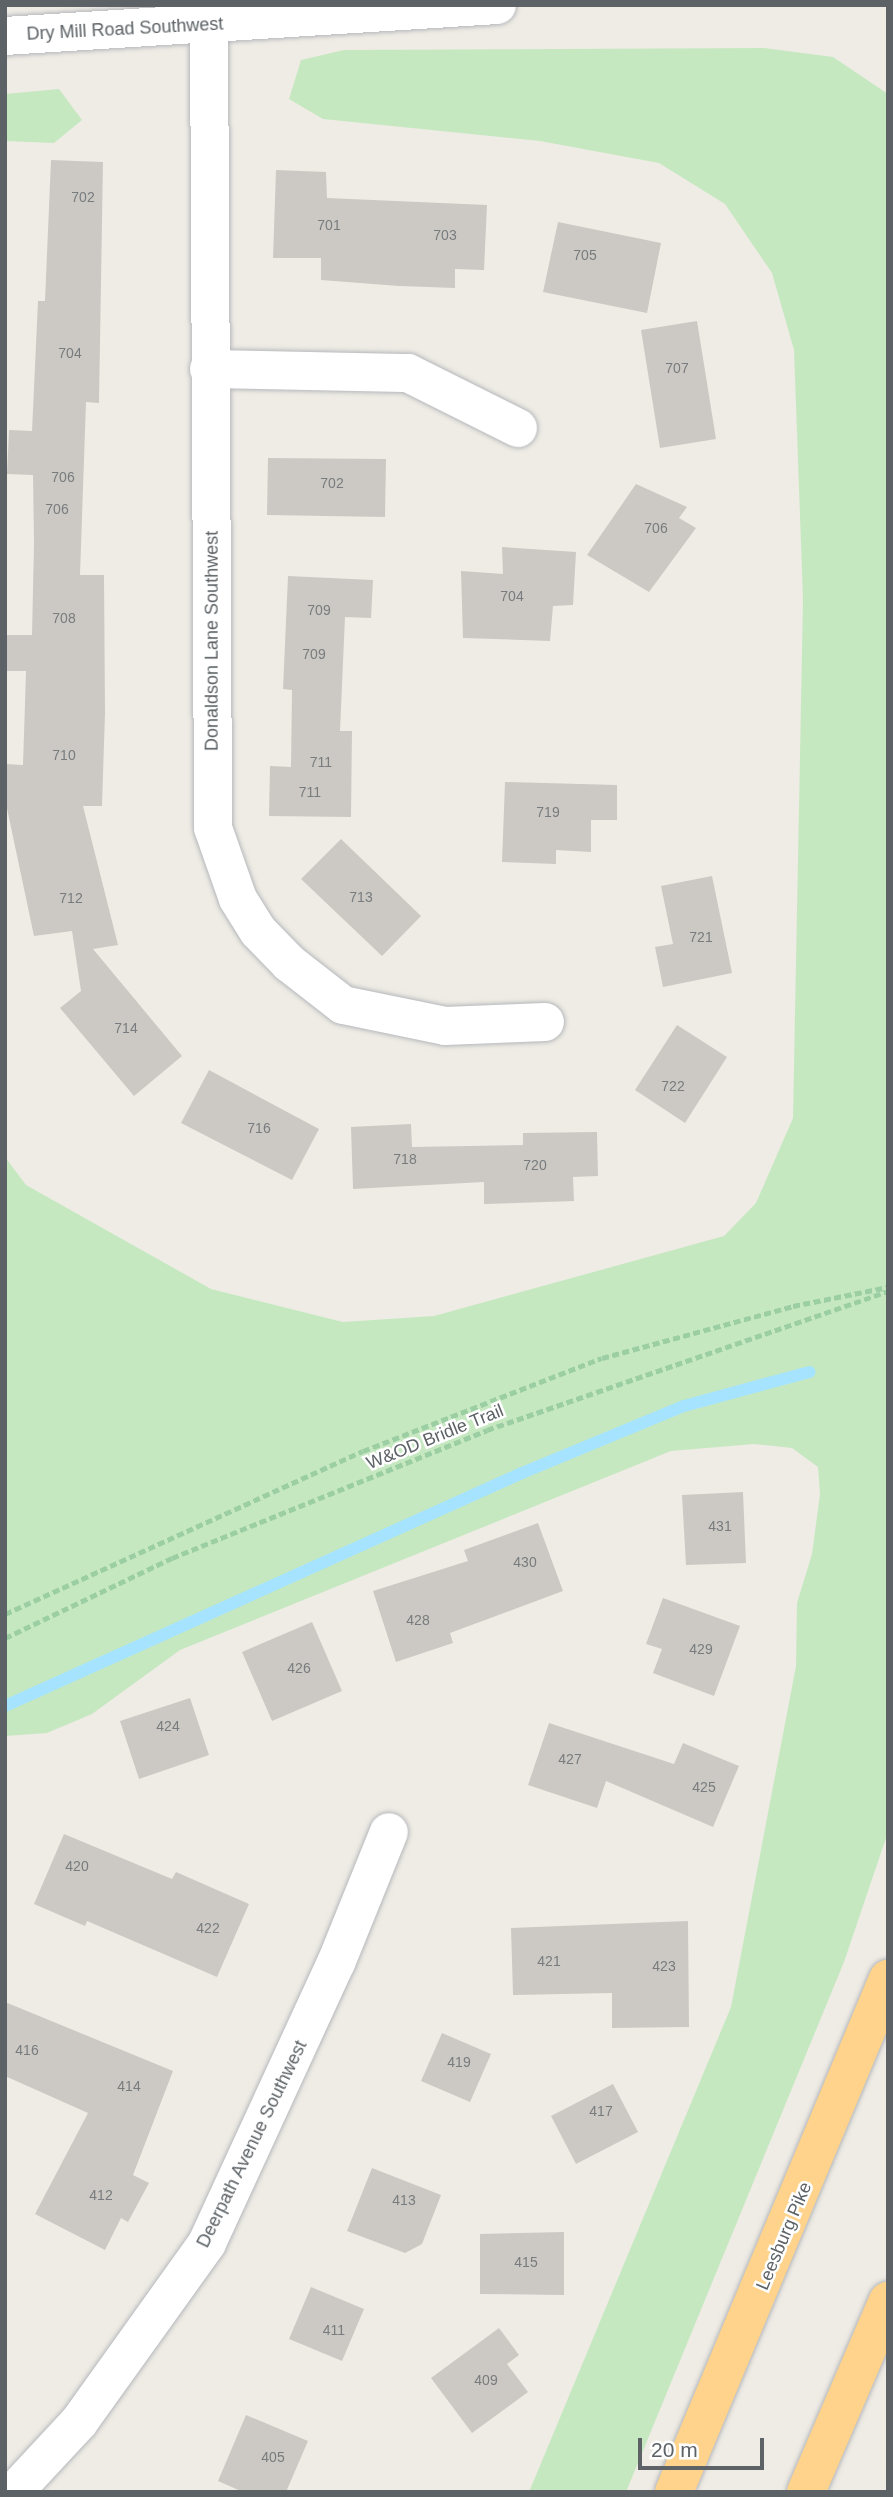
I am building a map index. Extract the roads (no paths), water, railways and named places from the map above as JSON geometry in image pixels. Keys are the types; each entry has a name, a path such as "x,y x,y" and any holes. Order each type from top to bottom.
{"highway":[{"name":"Leesburg Pike","path":"674,2492 888,1979"},
{"path":"806,2492 888,2301"}],"street":[{"name":"Dry Mill Road Southwest","path":"5,36 497,5"},
{"name":"Donaldson Lane Southwest","path":"209,24 213,828 238,899 258,931 289,963 343,1005 445,1026 545,1022"},
{"path":"209,369 408,373 518,428"},
{"name":"Deerpath Avenue Southwest","path":"14,2492 79,2422 207,2243 331,1975 389,1832"}],"waterway":[{"path":"5,1706 522,1473 684,1406 809,1372"}]}
